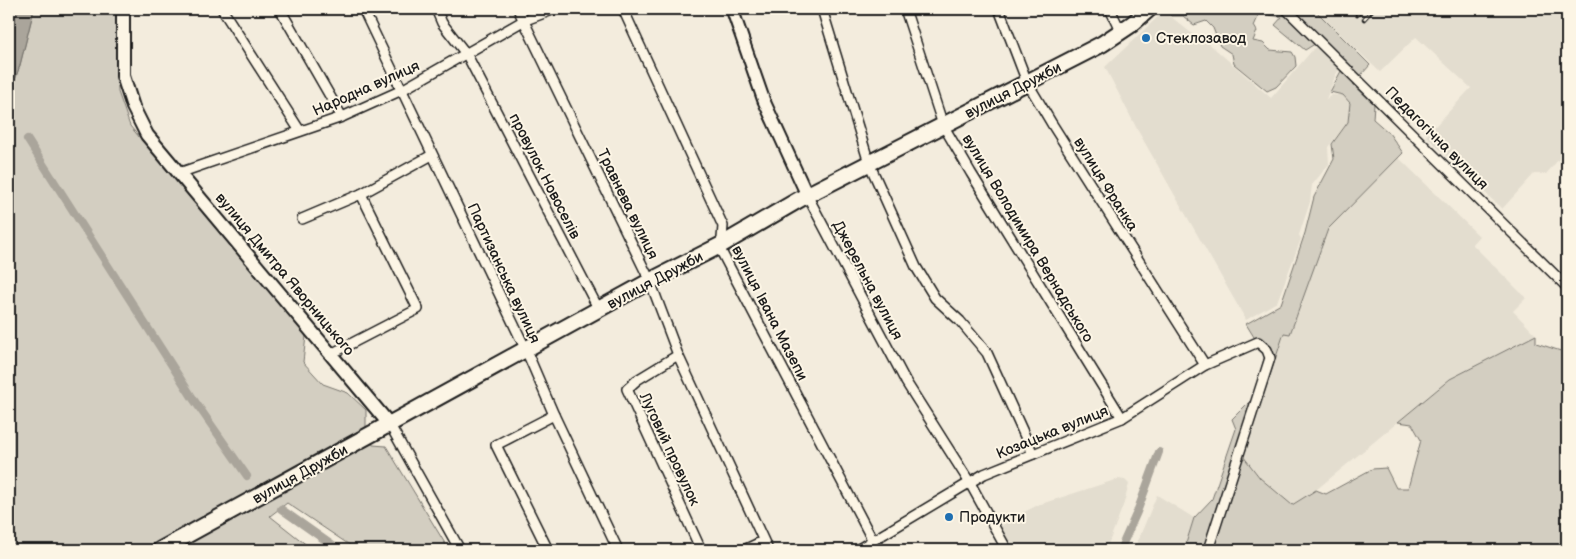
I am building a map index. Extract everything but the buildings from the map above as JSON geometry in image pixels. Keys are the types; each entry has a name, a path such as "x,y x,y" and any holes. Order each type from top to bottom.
{"main road":[{"name":"вулиця Дмитра Яворницького","path":"123,9 123,76 133,107 147,134 390,425"},
{"name":"вулиця Дружби","path":"160,550 721,244 807,195 1102,44 1150,9"}],"street":[{"path":"222,9 300,131"},
{"path":"280,9 342,117"},
{"name":"Партизанська вулиця","path":"363,9 526,350 554,415 618,550"},
{"name":"провулок Новоселів","path":"436,9 442,23 466,55 599,310"},
{"name":"Травнева вулиця","path":"518,9 650,282 678,355 768,550"},
{"name":"Народна вулиця","path":"179,173 342,117 402,90 523,21 554,9"},
{"name":"вулиця Івана Мазепи","path":"622,9 722,226 721,251 873,541"},
{"name":"Джерельна вулиця","path":"732,9 764,101 807,195 906,382 970,483 1007,550"},
{"path":"822,9 869,163 916,267 935,298 960,321 987,353 1033,454"},
{"name":"вулиця Володимира Вернадського","path":"905,9 944,125 971,173 1122,418"},
{"name":"вулиця Франка","path":"999,9 1027,82 1206,365"},
{"path":"1110,9 1121,32"},
{"name":"Педагогічна вулиця","path":"1286,9 1567,287"},
{"path":"302,219 361,194 432,155"},
{"path":"330,354 418,309 361,194"},
{"name":"Козацька вулиця","path":"857,550 984,474 1122,418 1206,365 1258,342 1267,350 1270,358 1208,550"},
{"name":"Луговий провулок","path":"678,355 637,380 627,389 701,550"},
{"path":"548,550 496,445 554,415"},
{"name":"вулиця Дмитра Яворницького","path":"390,425 460,550"},
{"path":"744,550 763,541"}],"shaded area":[{"path":"9,9 34,9 20,65 9,97"},
{"path":"34,9 117,9 118,92 130,126 306,336 303,362 323,384 348,393 366,410 366,431 373,445 386,446 449,550 357,550 287,503 270,516 313,550 9,550 9,97 20,65"},
{"path":"1166,9 1253,9 1258,17 1254,26 1257,31 1253,41 1263,43 1270,50 1292,52 1295,57 1296,66 1276,87 1267,91 1234,64 1232,54 1220,46 1213,28 1206,21 1194,25 1183,16 1171,16"},
{"path":"1261,9 1284,9 1318,42 1305,50 1275,25 1282,17 1269,15"},
{"path":"1292,9 1314,9 1370,65 1353,84 1374,104 1373,119 1389,133 1403,153 1328,229 1290,334 1284,333 1243,456 1260,478 1292,505 1316,490 1326,494 1372,469 1386,468 1396,488 1408,488 1421,440 1412,424 1398,422 1450,379 1536,335 1536,343 1567,353 1567,550 1184,550 1194,518 1212,499 1236,429 1232,419 1254,397 1265,355 1246,324 1281,304 1305,233 1314,197 1334,159 1332,144 1348,122 1350,103 1343,95 1330,92 1341,71 1344,60"},
{"path":"1314,9 1567,9 1567,168 1559,159 1546,174 1534,174 1502,209 1426,136 1471,88 1416,37 1380,72"},
{"path":"1164,11 1196,37 1198,34 1271,98 1316,46 1340,69 1336,74 1326,99 1332,95 1343,95 1350,104 1348,122 1328,147 1329,164 1312,185 1310,202 1299,235 1301,239 1277,302 1246,320 1137,129 1105,67"},
{"path":"1398,157 1479,236 1472,244 1526,298 1513,311 1536,335 1450,379 1316,490 1292,505 1260,478 1243,456 1284,332 1290,334 1328,228"},
{"path":"1118,479 1125,480 1129,484 1124,503 1106,550 1012,550 1000,527 1038,505"},
{"path":"1157,495 1194,518 1184,550 1134,550"}],"waterway":[{"path":"27,139 194,400 247,476"},
{"path":"1120,550 1137,512 1159,452"},
{"path":"281,509 339,550"}],"railway":[{"path":"1357,15 1362,9"},
{"path":"1364,19 1373,9"}],"place":[{"name":"Стеклозавод","path":"1146,38"},
{"name":"Продукти","path":"949,517"}]}
